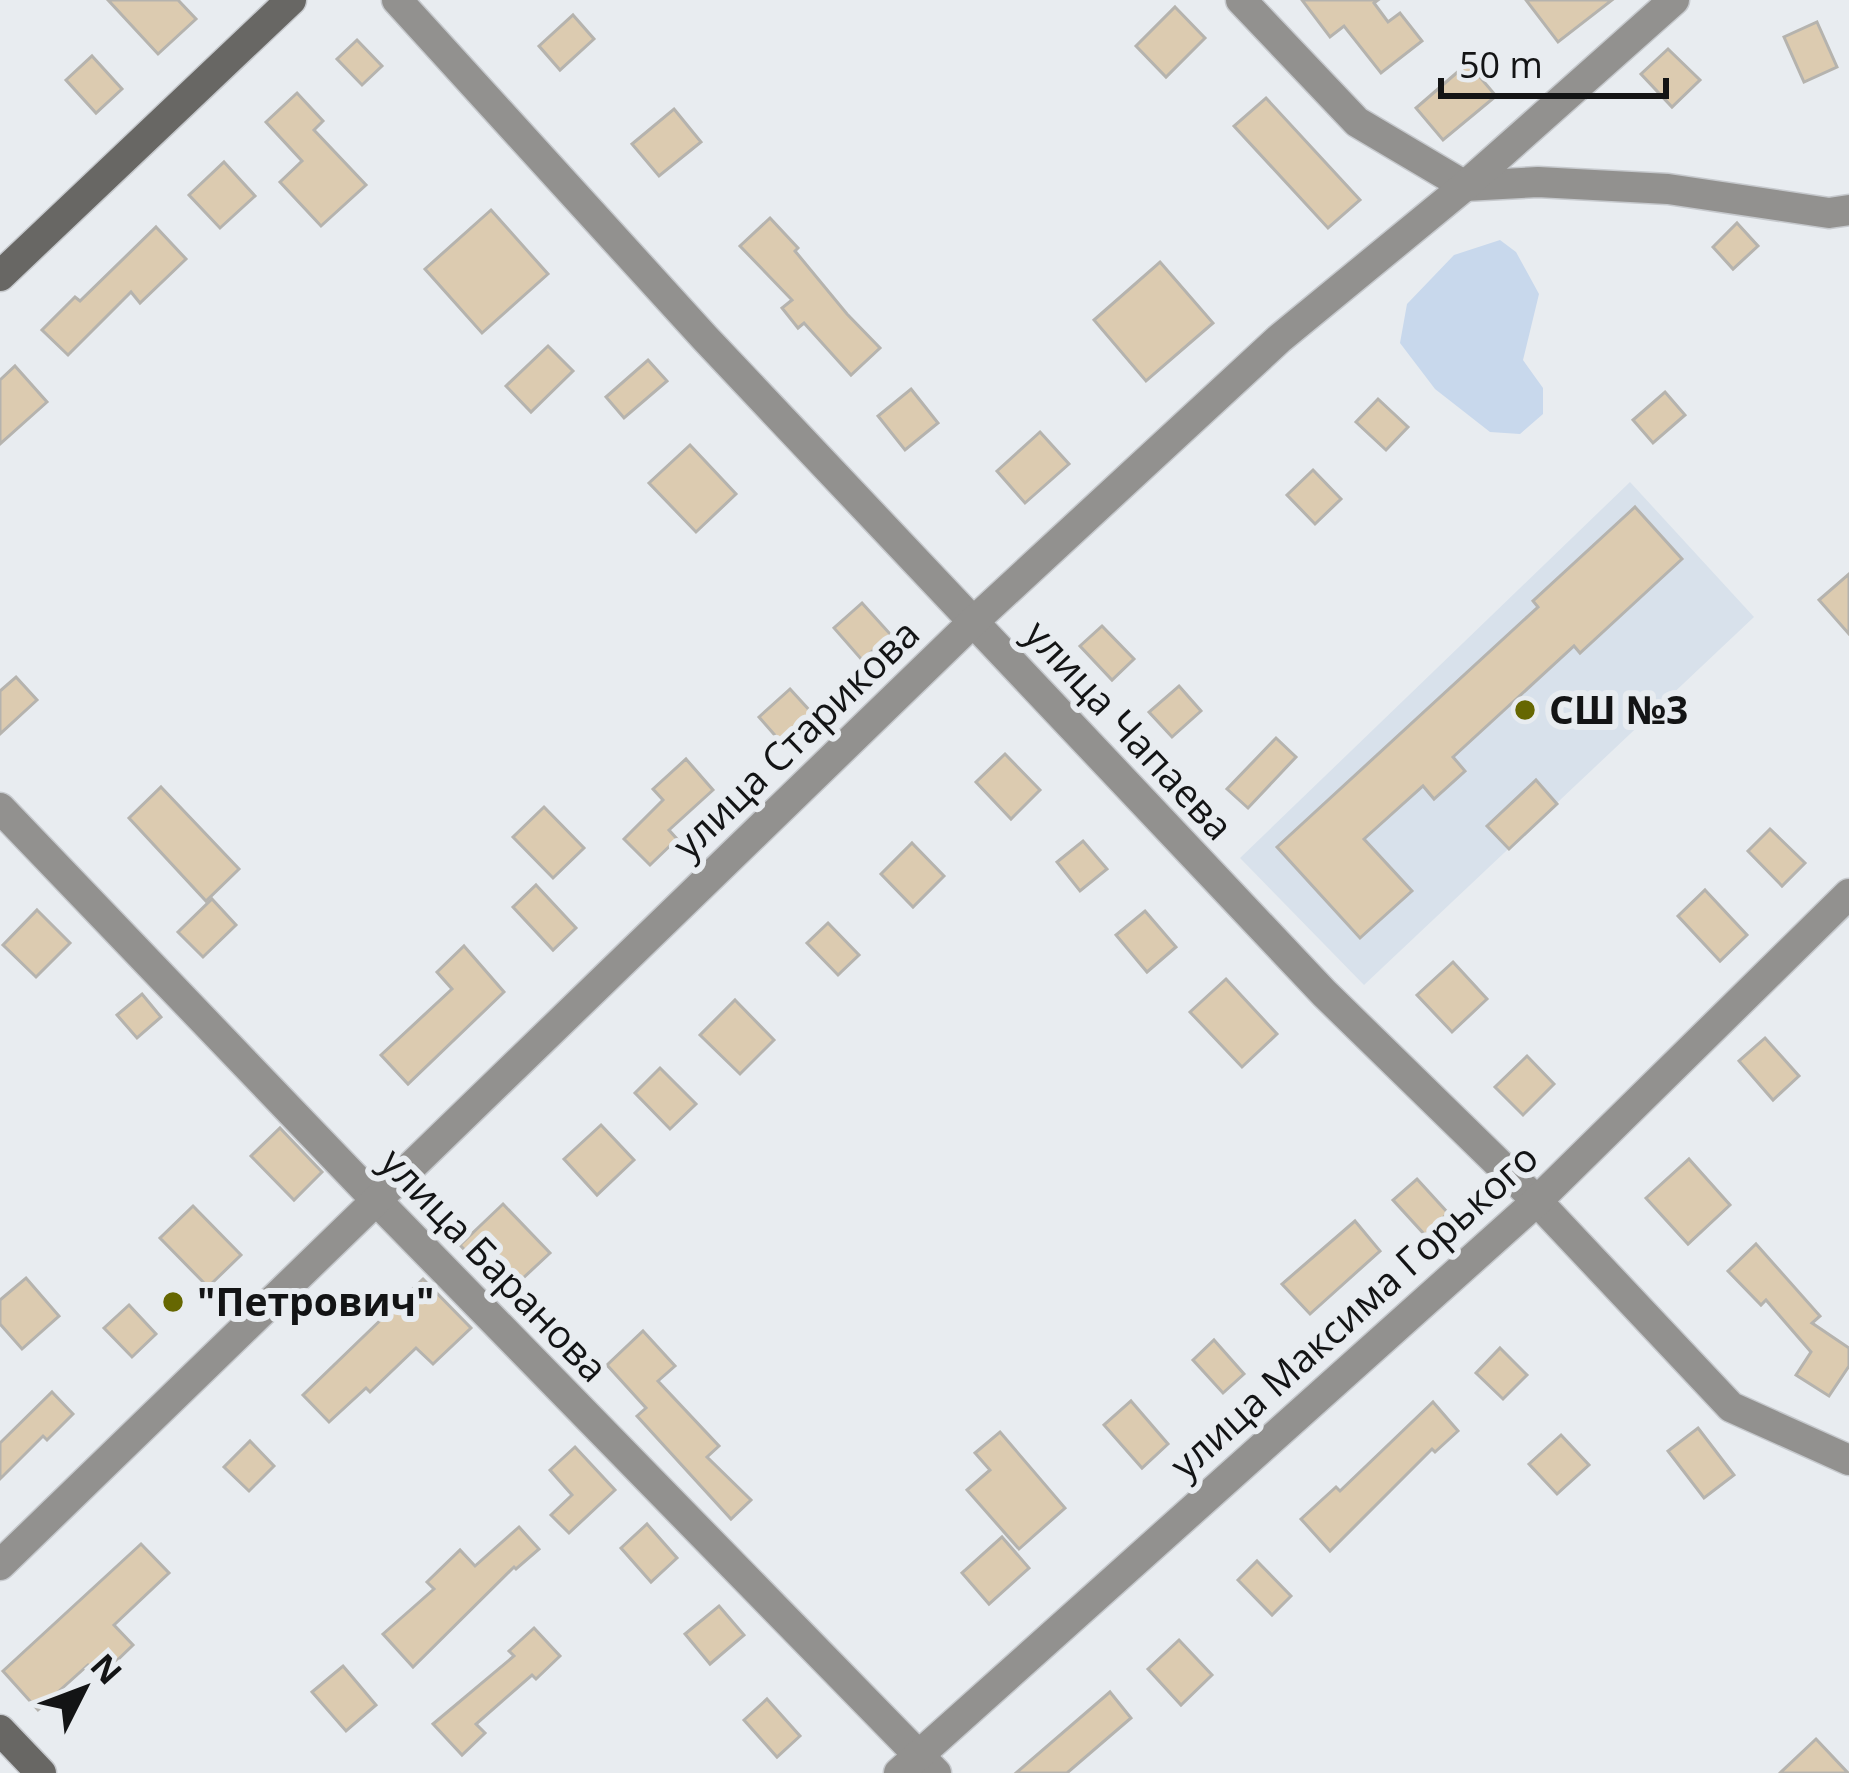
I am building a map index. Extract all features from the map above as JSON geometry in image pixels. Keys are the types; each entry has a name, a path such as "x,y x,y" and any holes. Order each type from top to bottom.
{"street":[{"path":"0,277 291,0"},
{"name":"улица Чапаева","path":"397,0 705,338 1324,993 1537,1201 1731,1407 1849,1460"},
{"path":"1241,0 1357,122 1465,185 1589,183 1668,189 1829,213 1849,210"},
{"name":"улица Старикова","path":"0,1565 973,622 1279,339 1465,185 1674,0"},
{"name":"улица Баранова","path":"0,808 918,1767"},
{"name":"улица Максима Горького","path":"918,1767 1537,1201 1849,894"},
{"path":"0,1730 41,1773"}],"shaded area":[{"path":"1500,240 1516,252 1539,294 1523,360 1543,388 1543,414 1520,434 1490,432 1435,389 1400,343 1407,304 1454,255"},
{"name":"СШ №3","path":"1630,482 1754,617 1364,985 1240,858"}],"building":[{"path":"108,0 178,0 196,19 158,54"},
{"path":"1302,0 1378,0 1374,3 1388,22 1400,13 1422,41 1381,73 1344,26 1330,37"},
{"path":"1526,0 1612,0 1558,42"},
{"path":"1175,7 1205,38 1166,77 1136,46"},
{"path":"573,15 594,39 560,70 539,46"},
{"path":"1817,22 1837,67 1804,82 1784,37"},
{"path":"357,40 382,66 362,85 337,59"},
{"path":"1668,49 1700,80 1672,107 1641,74"},
{"path":"92,56 122,89 96,113 66,80"},
{"path":"1468,63 1496,96 1443,140 1416,108"},
{"path":"297,93 323,121 314,130 366,185 321,226 280,182 302,161 266,122"},
{"path":"1266,98 1360,200 1328,228 1234,126"},
{"path":"674,109 701,142 659,176 632,144"},
{"path":"224,162 255,196 220,228 189,195"},
{"path":"491,210 548,274 482,333 425,269"},
{"path":"770,218 880,348 851,375 804,323 798,328 782,308 792,300 740,246"},
{"path":"1737,223 1758,246 1733,269 1713,247"},
{"path":"156,227 186,259 140,303 131,292 68,355 42,330 75,297 80,301"},
{"path":"1160,262 1213,323 1146,381 1094,320"},
{"path":"548,346 573,371 531,412 506,386"},
{"path":"648,360 667,381 624,418 606,397"},
{"path":"15,366 47,402 0,444 0,380"},
{"path":"911,389 938,423 905,450 878,416"},
{"path":"1665,392 1685,415 1653,443 1633,420"},
{"path":"1378,399 1408,427 1386,450 1356,422"},
{"path":"1040,432 1069,464 1025,503 997,471"},
{"path":"690,445 736,494 696,532 649,483"},
{"path":"1313,470 1341,499 1315,524 1287,495"},
{"path":"1635,507 1682,559 1580,653 1574,646 1453,757 1465,771 1434,799 1423,786 1364,839 1412,891 1360,938 1277,847 1538,607 1533,601"},
{"path":"1849,574 1849,634 1819,600"},
{"path":"862,603 891,635 862,660 834,628"},
{"path":"1102,626 1134,659 1112,680 1080,646"},
{"path":"16,677 37,700 0,734 0,691"},
{"path":"1179,686 1201,711 1172,737 1149,712"},
{"path":"790,689 811,712 780,741 759,717"},
{"path":"1276,738 1296,757 1248,808 1227,789"},
{"path":"1005,754 1040,790 1011,819 976,782"},
{"path":"686,759 713,790 669,830 677,839 650,865 624,839 663,800 653,789"},
{"path":"1536,780 1557,804 1509,849 1487,826"},
{"path":"161,787 239,869 206,901 129,818"},
{"path":"544,807 584,848 553,878 513,837"},
{"path":"1770,829 1805,863 1782,886 1748,851"},
{"path":"1083,841 1107,869 1080,891 1057,862"},
{"path":"912,843 944,876 913,907 881,874"},
{"path":"536,885 576,928 553,950 513,907"},
{"path":"1705,890 1747,935 1720,961 1678,916"},
{"path":"212,899 236,925 203,957 178,932"},
{"path":"37,910 70,943 36,977 3,945"},
{"path":"1145,911 1176,947 1147,972 1116,935"},
{"path":"828,923 859,955 838,975 807,943"},
{"path":"464,946 504,992 408,1084 381,1055 452,989 437,972"},
{"path":"1453,962 1487,999 1452,1032 1417,995"},
{"path":"1226,979 1277,1034 1242,1067 1190,1012"},
{"path":"142,994 161,1017 137,1038 117,1015"},
{"path":"735,1000 774,1040 740,1074 700,1035"},
{"path":"1765,1038 1799,1076 1773,1100 1739,1061"},
{"path":"1527,1056 1554,1084 1523,1115 1495,1087"},
{"path":"660,1068 696,1104 670,1129 635,1093"},
{"path":"601,1125 634,1160 597,1195 564,1159"},
{"path":"280,1128 322,1172 294,1200 251,1156"},
{"path":"1689,1159 1730,1205 1688,1244 1646,1198"},
{"path":"1417,1179 1448,1213 1425,1235 1393,1200"},
{"path":"503,1204 550,1253 506,1294 460,1245"},
{"path":"193,1206 241,1255 208,1287 160,1238"},
{"path":"1355,1221 1380,1251 1310,1314 1282,1284"},
{"path":"1756,1244 1820,1316 1812,1323 1849,1348 1849,1366 1829,1396 1796,1375 1811,1352 1766,1300 1761,1305 1728,1271"},
{"path":"26,1278 59,1316 22,1349 0,1324 0,1300"},
{"path":"423,1279 471,1328 433,1364 416,1348 370,1392 366,1388 329,1422 303,1395"},
{"path":"129,1305 156,1334 132,1357 104,1328"},
{"path":"643,1331 675,1366 658,1381 719,1446 707,1457 751,1500 731,1519 637,1416 646,1408 607,1365"},
{"path":"1214,1340 1244,1374 1223,1393 1193,1360"},
{"path":"1500,1348 1527,1375 1503,1399 1476,1373"},
{"path":"52,1392 73,1414 0,1479 0,1443"},
{"path":"1131,1401 1168,1444 1142,1468 1104,1425"},
{"path":"1433,1402 1458,1431 1435,1452 1432,1449 1330,1551 1301,1519 1336,1487 1340,1491"},
{"path":"1698,1428 1734,1475 1704,1498 1668,1451"},
{"path":"1000,1432 1065,1508 1019,1549 967,1490 990,1470 975,1453"},
{"path":"1561,1435 1589,1465 1557,1494 1529,1464"},
{"path":"250,1441 274,1466 249,1491 224,1467"},
{"path":"575,1447 615,1490 569,1533 551,1515 572,1495 550,1470"},
{"path":"647,1524 677,1558 651,1582 621,1548"},
{"path":"519,1527 539,1549 514,1567 413,1667 383,1634 434,1589 427,1582 460,1550 475,1566"},
{"path":"1002,1537 1029,1568 989,1604 962,1573"},
{"path":"141,1544 169,1573 114,1625 133,1645 100,1677 88,1665 38,1710 3,1671"},
{"path":"1257,1561 1291,1596 1272,1615 1238,1580"},
{"path":"719,1606 744,1635 710,1664 685,1634"},
{"path":"534,1628 560,1656 476,1724 485,1733 462,1755 433,1724 514,1656 509,1651"},
{"path":"1179,1640 1212,1675 1181,1705 1148,1669"},
{"path":"343,1666 376,1705 346,1731 312,1692"},
{"path":"1110,1692 1131,1718 1067,1773 1016,1773"},
{"path":"767,1699 800,1736 777,1757 744,1720"},
{"path":"1816,1739 1848,1773 1780,1773"}],"place":[{"name":"СШ №3","path":"1525,710"},
{"name":"\"Петрович\"","path":"173,1302"}]}
